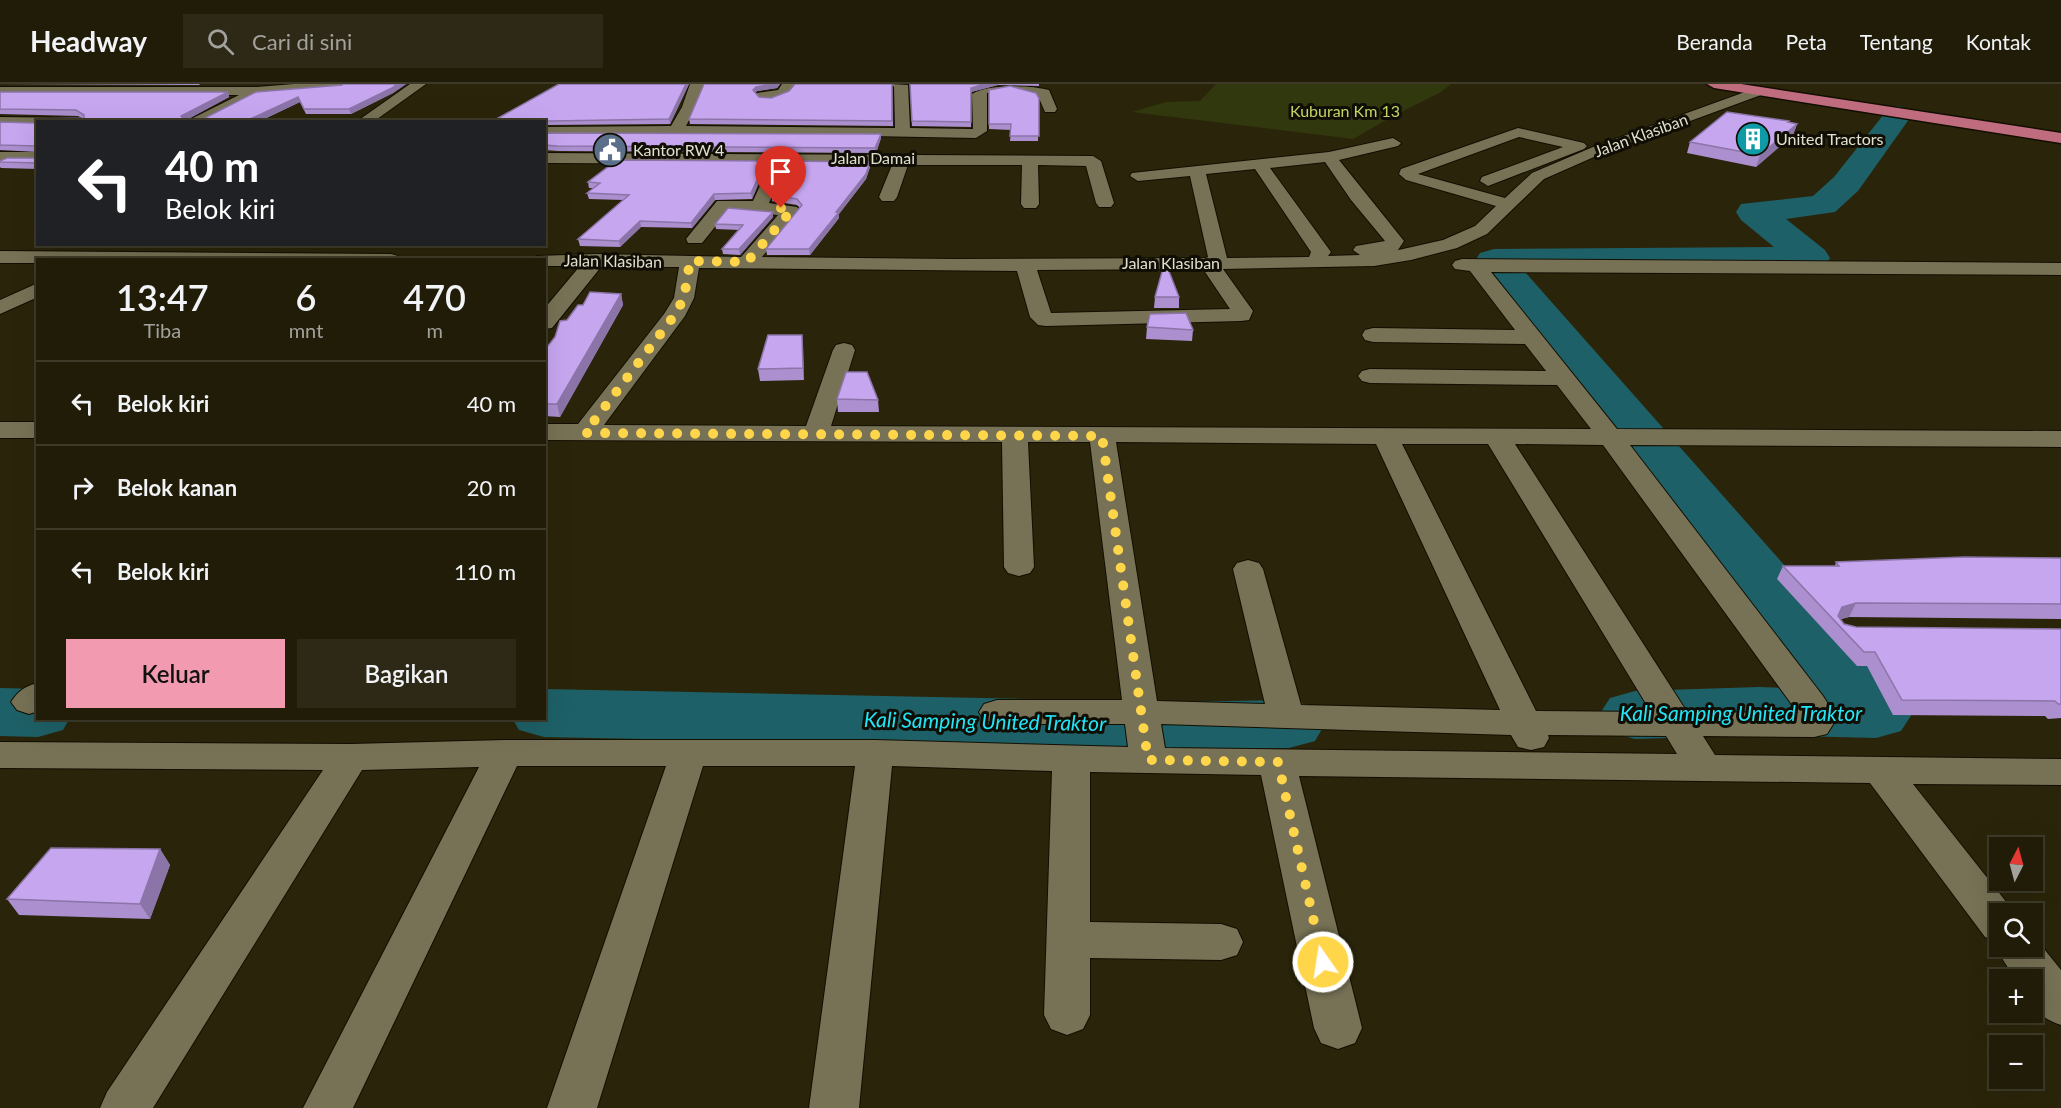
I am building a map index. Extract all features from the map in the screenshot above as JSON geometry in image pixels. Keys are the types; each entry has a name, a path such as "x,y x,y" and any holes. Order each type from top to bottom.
{"highway":[{"path":"1714,84 1757,88 2061,138"},
{"path":"1851,103 2061,130"}],"street":[{"path":"0,91 59,87 188,84"},
{"path":"59,87 263,88 343,84"},
{"path":"366,120 419,84"},
{"path":"676,130 697,84"},
{"path":"762,96 780,95 789,88 789,84"},
{"path":"898,84 901,85 903,132"},
{"path":"546,131 676,130 976,134 980,131 978,115 980,92 1008,85 1044,93 1050,109"},
{"path":"196,120 263,88"},
{"name":"Jalan Klasiban","path":"546,260 1025,264 1214,263 1318,257 1374,260 1450,244 1481,230 1538,176 1757,88"},
{"path":"0,121 36,121"},
{"path":"1508,204 1412,177 1407,172 1518,132 1598,150"},
{"path":"1138,176 1329,157 1393,143"},
{"path":"1460,191 1578,146"},
{"path":"0,157 36,157"},
{"path":"0,165 20,157"},
{"path":"1260,165 1318,257 1391,246 1395,241 1357,196 1329,157"},
{"name":"Jalan Damai","path":"546,158 1093,161 1105,203"},
{"path":"759,207 781,158"},
{"path":"888,197 902,159"},
{"path":"1030,160 1030,204"},
{"path":"1025,264 1041,317 1046,320 1241,315 1242,311 1214,263 1197,171"},
{"path":"1488,181 1523,190"},
{"path":"695,239 723,206 791,211 747,262"},
{"path":"0,257 104,258 134,246"},
{"path":"1411,254 1488,267 2061,269"},
{"path":"546,321 596,260"},
{"path":"585,433 674,316 684,298 690,261"},
{"path":"997,712 1144,734 1278,762 1533,741 1689,744 1814,724 1819,718 1618,438 1564,378 1532,337 1488,267"},
{"path":"2036,269 2061,283"},
{"path":"0,308 36,290"},
{"path":"1373,335 1532,337"},
{"path":"816,434 844,350"},
{"path":"1370,376 1564,378"},
{"path":"0,430 36,430"},
{"path":"546,432 2061,439"},
{"path":"1015,435 1019,567"},
{"path":"1102,436 1144,734"},
{"path":"1386,437 1533,741"},
{"path":"1497,437 1689,744"},
{"path":"1248,569 1286,716"},
{"path":"0,755 351,756 505,753 875,753 1071,758 1144,734 1286,716 1533,741 1689,744 1881,771 2061,772"},
{"path":"328,1108 505,753"},
{"path":"834,1108 875,753"},
{"path":"572,1108 688,754"},
{"path":"125,1108 351,756"},
{"path":"1067,1015 1071,758"},
{"path":"1278,762 1338,1028"},
{"path":"1881,771 1989,911"},
{"path":"1068,940 1221,942"},
{"path":"2024,957 2061,1005"}],"green space":[{"name":"Kuburan Km 13","path":"1216,84 1451,84 1441,92 1353,139 1132,112 1166,102 1200,101"}],"building":[{"path":"397,84 349,109 304,109 298,97 248,120 37,120 84,118 84,115 76,110 0,109 0,92 228,92 181,116 183,119 203,119 256,92 342,85"},
{"path":"559,84 686,84 669,119 495,120"},
{"path":"704,84 774,84 756,87 753,90 759,97 771,98 789,91 795,84 892,84 892,121 689,119"},
{"path":"910,84 985,84 971,88 971,122 912,121"},
{"path":"1010,86 1036,93 1039,98 1039,136 1010,136 1011,124 989,124 989,90"},
{"path":"1727,112 1797,124 1760,155 1690,142"},
{"path":"0,122 35,123 36,146 0,145"},
{"path":"546,133 881,134 875,148 546,145"},
{"path":"36,155 36,163 0,162 7,158 35,158"},
{"path":"617,160 766,161 751,193 714,194 691,223 640,221 619,241 578,239 629,195 587,193 600,183 588,182"},
{"path":"787,161 870,162 866,174 809,249 766,249 802,205 797,199 772,195"},
{"path":"728,208 773,212 739,249 722,249 743,225 715,224"},
{"path":"1165,261 1179,297 1155,297"},
{"path":"590,292 621,294 557,404 546,404 546,348 555,337 560,321 567,320 578,305 583,305"},
{"path":"1186,313 1193,330 1147,327 1150,314"},
{"path":"768,335 802,335 803,368 758,369"},
{"path":"846,372 867,372 878,400 837,399"},
{"path":"1964,557 2061,558 2061,604 1856,603 1842,607 1838,616 1844,624 1856,627 2061,629 2061,704 2055,701 1902,700 1875,652 1864,652 1783,566 1839,566 1836,562"},
{"path":"51,848 160,849 140,904 7,899"}],"waterway":[{"name":"Kali Samping United Traktor","path":"1635,715 1759,711 1876,714 1494,261 1811,258 1754,212 1823,205 1846,184 1898,115"},
{"name":"Kali Samping United Traktor","path":"0,712 36,713"},
{"name":"Kali Samping United Traktor","path":"546,713 1172,726 1289,724"}],"place":[{"name":"United Tractors","path":"1753,139"},
{"name":"Kantor RW 4","path":"610,150"}],"route":[{"path":"781,208 791,211 790,214 747,262 690,261 684,298 674,316 585,433 1102,436 1148,760 1278,762 1323,962"}]}
